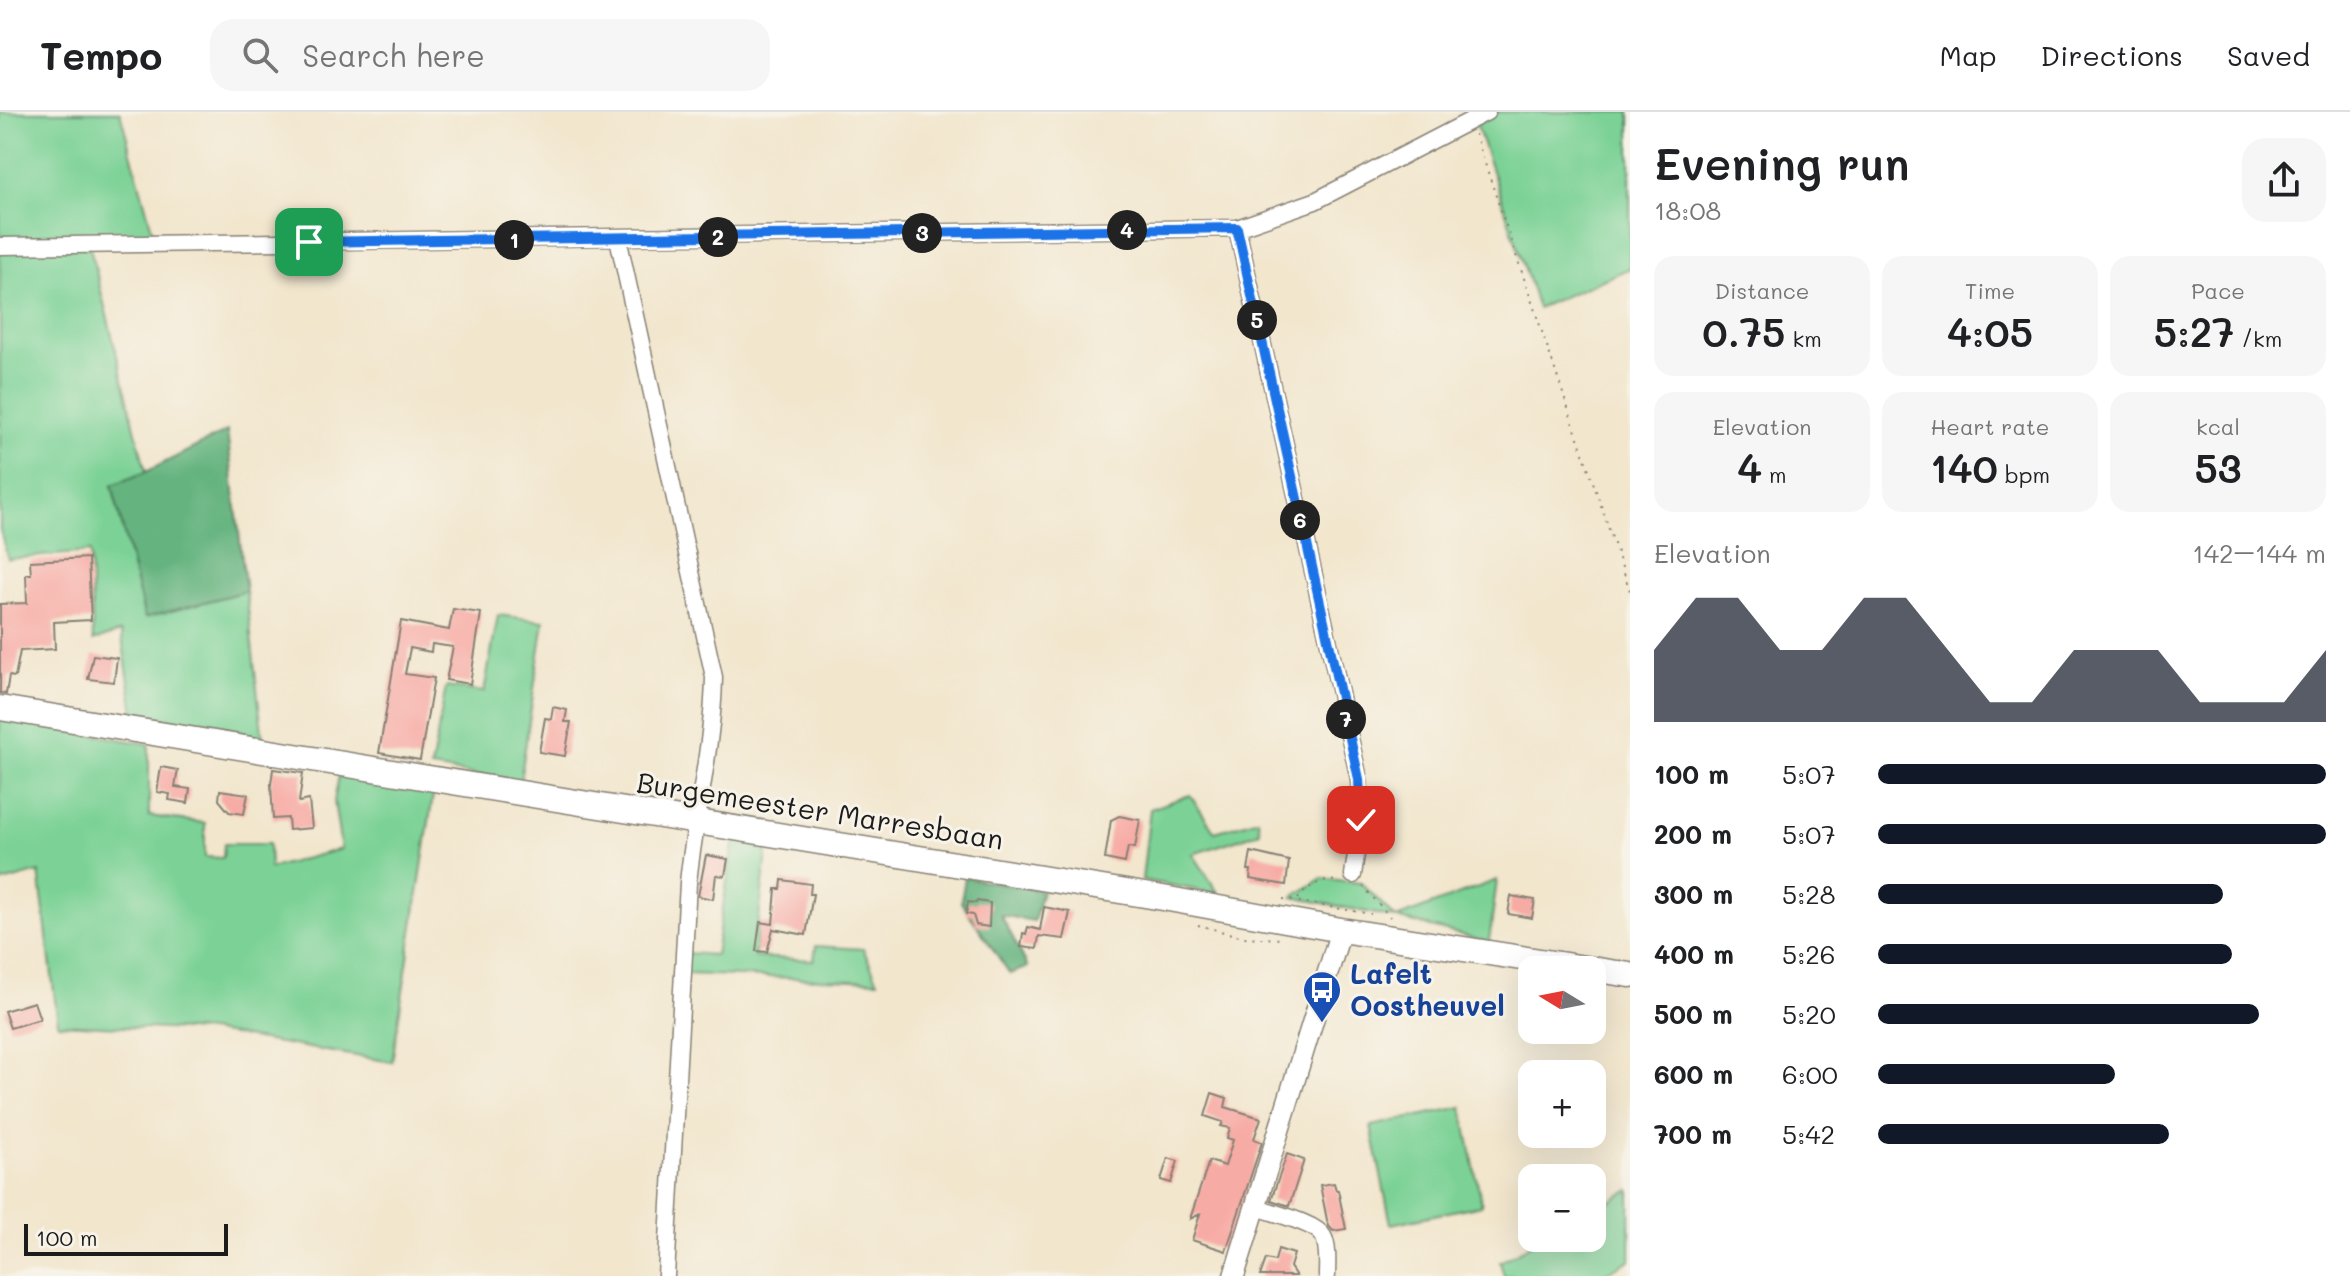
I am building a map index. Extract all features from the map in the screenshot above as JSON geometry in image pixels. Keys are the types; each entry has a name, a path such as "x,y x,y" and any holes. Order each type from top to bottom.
{"main road":[{"name":"Burgemeester Marresbaan","path":"0,708 1630,975"}],"street":[{"path":"0,246 1237,228 1315,201 1487,112"},
{"path":"1237,228 1359,779 1361,820 1351,880"},
{"path":"618,238 714,677 711,724 688,883 666,1276"},
{"path":"1234,1276 1341,930"},
{"path":"1257,1207 1321,1232 1327,1246 1327,1276"}],"path":[{"path":"1471,121 1630,591"},
{"path":"1281,899 1391,918 1367,889 1351,880 1328,880 1316,884 1297,900"}],"green space":[{"path":"0,112 120,112 154,237 0,240"},
{"path":"1496,112 1630,112 1630,268 1538,308 1477,126 1480,120"},
{"path":"90,247 146,472 112,486 145,618 246,591 263,741 135,719 121,632 93,641 90,552 8,559 0,530 0,250"},
{"path":"227,431 246,591 145,618 112,485 146,472"},
{"path":"498,615 544,621 520,782 431,768 446,687 484,692"},
{"path":"0,719 149,744 149,816 205,823 205,857 223,858 224,844 269,844 270,868 341,849 334,801 339,775 434,789 392,1062 208,1031 58,1024 39,872 0,883"},
{"path":"1190,795 1215,832 1258,819 1260,832 1193,854 1219,894 1142,880 1150,809"},
{"path":"734,839 768,845 754,957 814,960 816,946 863,949 878,981 686,974 687,953 715,955"},
{"path":"965,877 1042,891 1034,921 1001,915 1028,967 1010,974 961,902"},
{"path":"1322,878 1361,883 1396,918 1293,897"},
{"path":"1497,880 1489,942 1396,918"},
{"path":"1462,1107 1482,1205 1391,1224 1371,1126"},
{"path":"1630,1190 1630,1260 1601,1276 1504,1276 1500,1262 1518,1252 1606,1252 1606,1203"}],"building":[{"path":"88,558 91,620 54,622 55,649 20,651 15,677 9,676 6,694 0,693 0,604 27,603 26,574 31,574 30,561"},
{"path":"453,609 481,613 470,684 446,680 453,647 432,644 431,652 410,648 405,674 434,678 420,760 379,753 401,621 449,630"},
{"path":"93,655 117,658 114,682 88,679"},
{"path":"553,707 567,710 565,722 571,722 565,756 539,752 545,718 551,719"},
{"path":"161,767 178,770 175,787 190,789 188,803 169,800 170,794 157,792"},
{"path":"273,769 303,773 299,802 309,800 312,828 289,830 288,818 273,819"},
{"path":"220,790 248,794 244,814 229,812 219,800"},
{"path":"1119,816 1140,820 1135,848 1128,847 1125,863 1105,859 1111,820"},
{"path":"1251,852 1289,861 1286,885 1250,879"},
{"path":"706,855 728,859 725,876 716,875 713,899 698,896"},
{"path":"782,880 811,884 810,894 813,894 806,935 773,929 767,952 756,951 760,922 773,924 776,889 781,889"},
{"path":"1511,896 1535,900 1532,918 1508,914"},
{"path":"968,902 990,903 989,927 976,925 973,915 966,914"},
{"path":"1044,907 1070,912 1064,939 1039,936 1037,949 1021,947 1023,933 1026,934 1028,927 1040,930"},
{"path":"34,1002 40,1019 10,1028 4,1011"},
{"path":"1212,1093 1227,1098 1225,1107 1261,1118 1254,1139 1262,1142 1226,1251 1192,1240 1200,1214 1190,1219 1209,1161 1225,1166 1233,1140 1227,1138 1230,1128 1221,1126 1223,1122 1205,1116"},
{"path":"1287,1154 1304,1160 1289,1206 1271,1200"},
{"path":"1168,1158 1178,1161 1171,1183 1161,1180"},
{"path":"1334,1183 1346,1229 1333,1231 1328,1225 1320,1185"},
{"path":"1278,1249 1294,1254 1290,1267 1296,1276 1260,1276 1266,1259 1275,1261"}],"place":[{"name":"Lafelt Oostheuvel","path":"1322,1024"}],"route":[{"path":"309,242 1237,228 1359,779 1361,820"}]}
